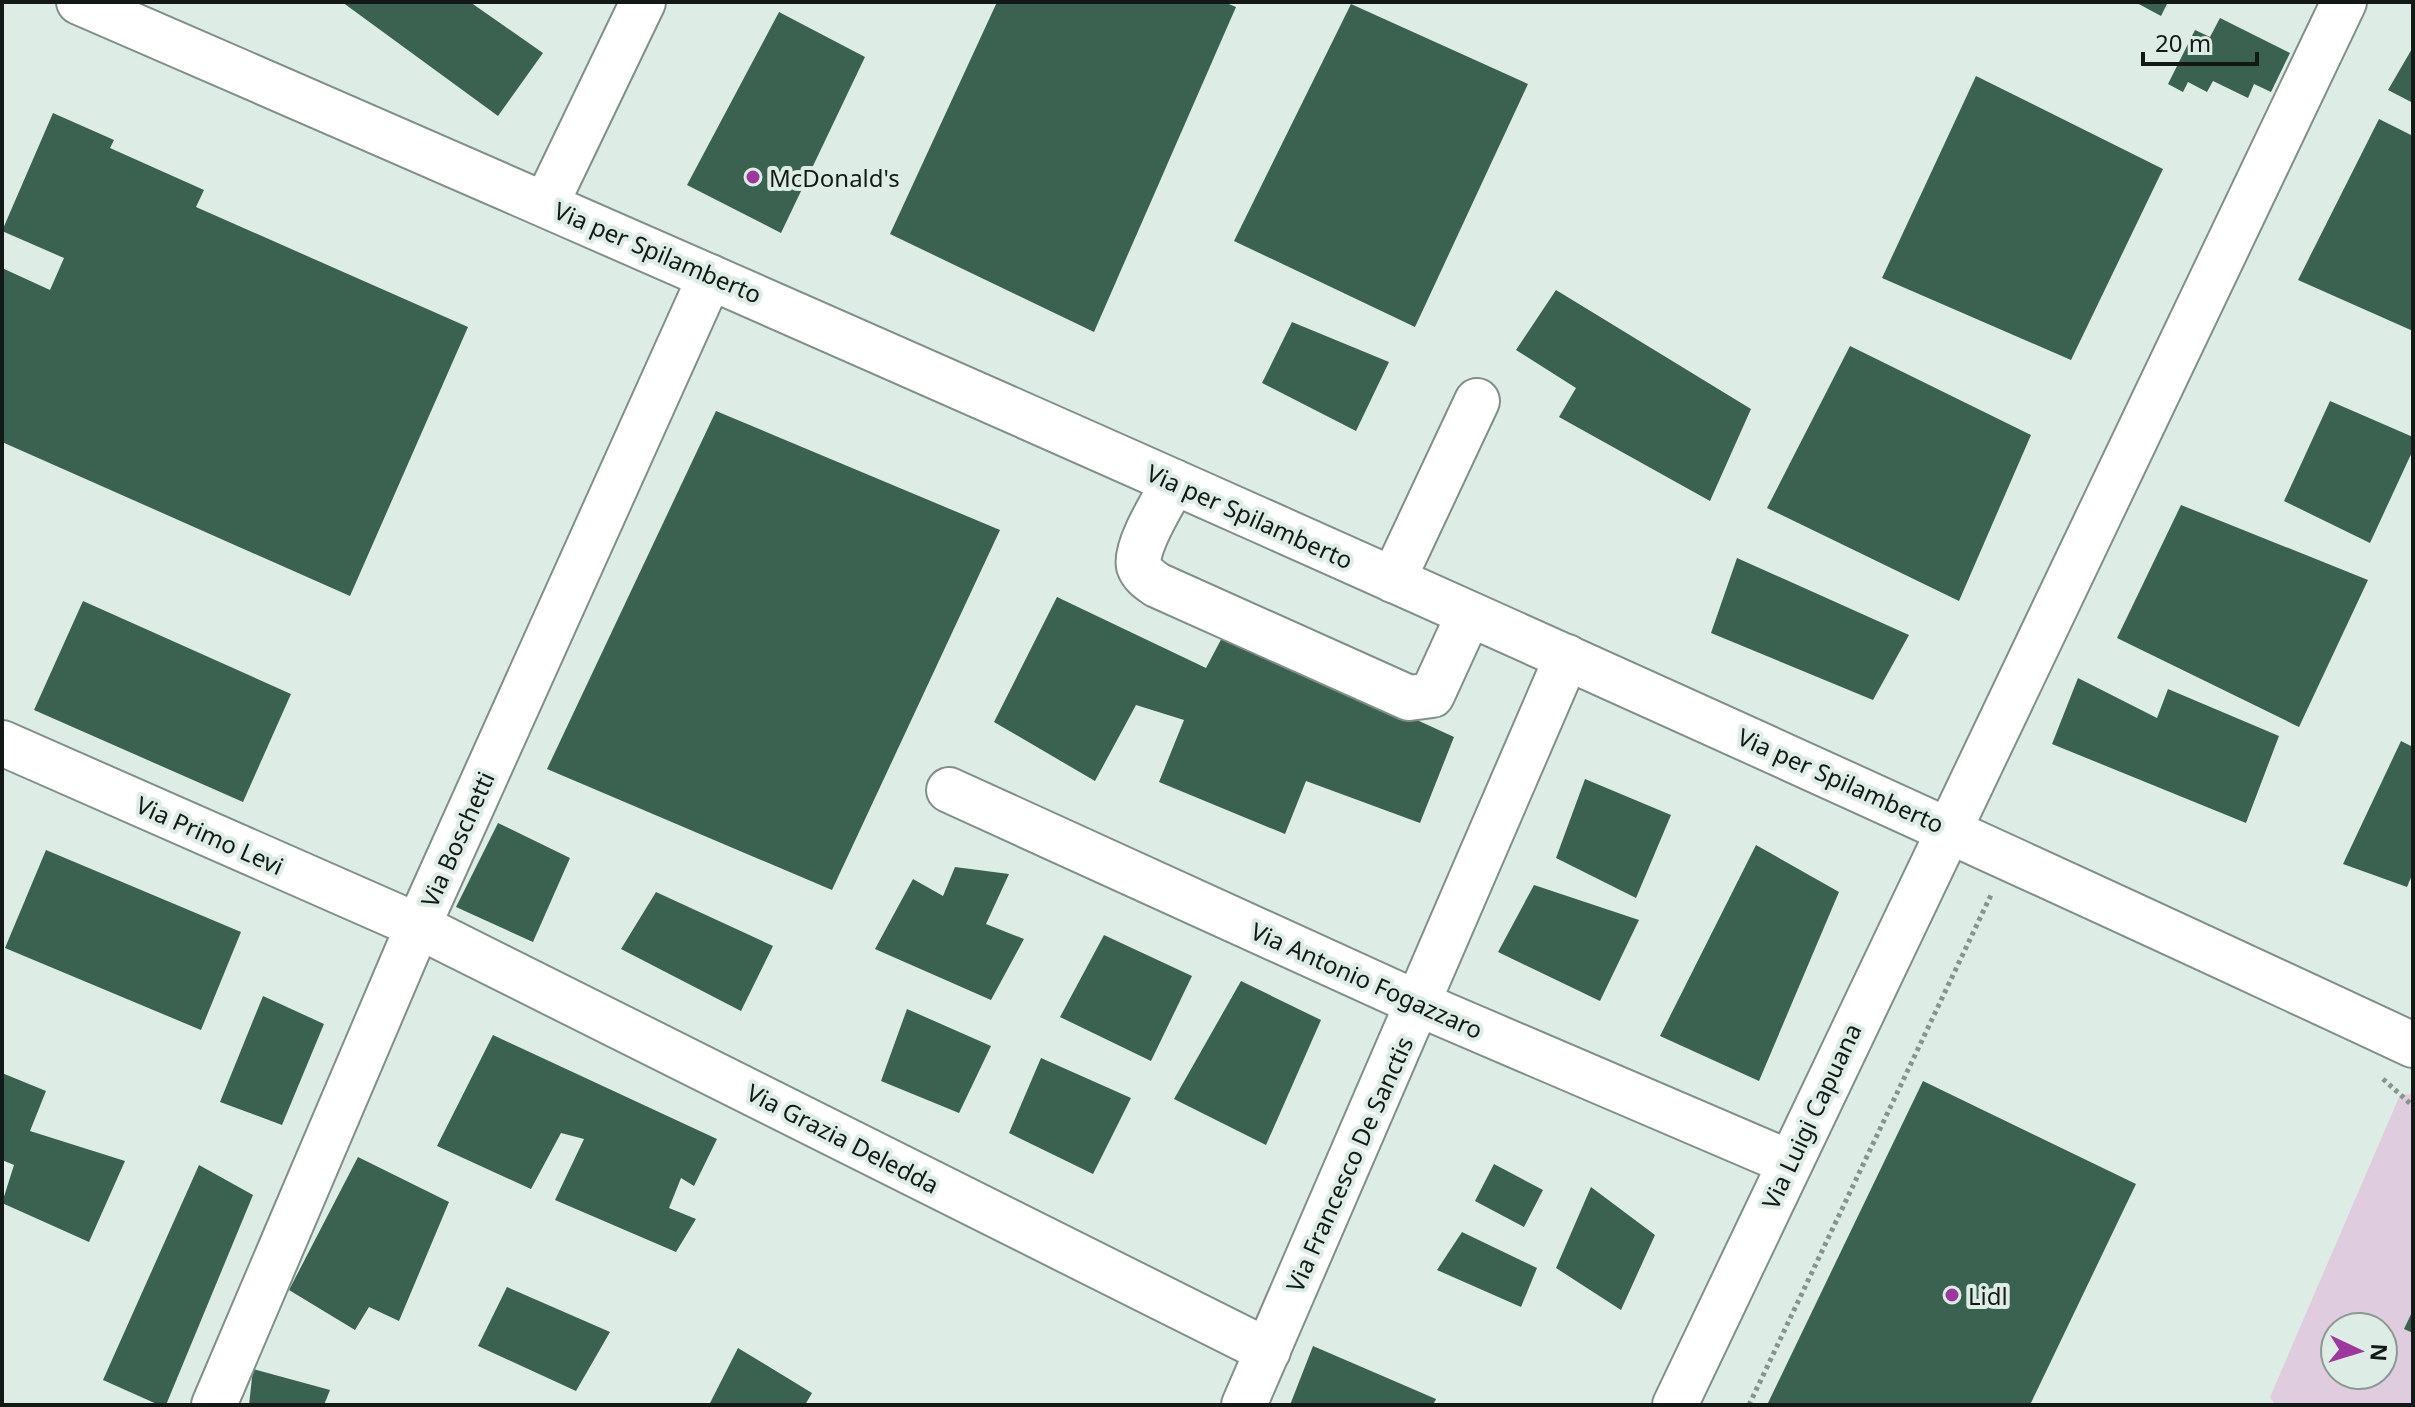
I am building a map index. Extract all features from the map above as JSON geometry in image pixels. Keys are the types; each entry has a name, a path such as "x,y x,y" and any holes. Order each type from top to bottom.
{"street":[{"name":"Via per Spilamberto","path":"79,2 546,204 1567,657 1949,829 2413,1045"},
{"path":"546,204 643,2"},
{"name":"Via Luigi Capuana","path":"1675,1405 1788,1162 2344,2"},
{"name":"Via Boschetti","path":"214,1405 418,926 710,277"},
{"path":"1393,580 1477,401"},
{"path":"1174,482 1143,543 1138,563 1144,575 1157,585 1409,698 1432,695 1469,614"},
{"name":"Via Francesco De Sanctis","path":"1244,1405 1567,657"},
{"name":"Via Primo Levi","path":"2,743 418,926"},
{"name":"Via Antonio Fogazzaro","path":"949,790 1419,1004 1788,1162"},
{"name":"Via Grazia Deledda","path":"418,926 1268,1351"}],"path":[{"path":"1749,1405 1991,894"}],"shaded area":[{"path":"2413,1094 2413,1405 2275,1405 2270,1397 2400,1095"}],"building":[{"path":"342,2 470,2 543,53 498,116"},
{"path":"997,2 1224,2 1236,7 1094,332 890,234"},
{"path":"2135,2 2168,2 2161,16"},
{"path":"1351,4 1528,84 1415,327 1234,241"},
{"path":"779,12 865,57 781,233 687,185"},
{"path":"2220,18 2290,53 2271,92 2254,84 2248,98 2213,81 2207,92 2188,82 2183,92 2168,84 2195,30 2210,37"},
{"path":"2413,47 2413,103 2388,90"},
{"path":"1976,76 2163,169 2071,360 1882,278"},
{"path":"53,113 114,140 110,148 204,190 196,207 468,327 350,596 2,442 2,268 50,290 64,258 2,231"},
{"path":"2379,119 2413,136 2413,331 2298,280"},
{"path":"1556,290 1751,409 1710,501 1559,417 1576,388 1516,350"},
{"path":"1292,322 1389,362 1356,431 1262,383"},
{"path":"1850,346 2031,435 1959,601 1767,508"},
{"path":"2330,401 2413,437 2413,450 2370,543 2284,501"},
{"path":"716,411 1000,530 832,890 547,769"},
{"path":"2181,505 2368,580 2299,727 2117,638"},
{"path":"1737,558 1909,635 1873,700 1711,633"},
{"path":"1057,597 1206,668 1225,632 1454,737 1420,823 1306,781 1285,834 1159,782 1184,720 1136,705 1095,781 994,722"},
{"path":"83,601 291,694 243,802 34,710"},
{"path":"2078,678 2157,718 2168,689 2279,736 2246,823 2052,744"},
{"path":"2401,741 2413,747 2413,873 2407,887 2343,864"},
{"path":"1585,779 1671,815 1636,898 1556,858"},
{"path":"498,823 570,858 533,942 456,907"},
{"path":"1756,845 1839,892 1759,1081 1660,1036"},
{"path":"46,850 241,932 201,1030 5,948"},
{"path":"955,867 1009,874 986,924 1024,939 991,1000 875,949 913,879 943,896"},
{"path":"1534,885 1639,920 1600,1001 1498,952"},
{"path":"656,892 773,946 741,1011 621,949"},
{"path":"1104,935 1192,976 1151,1061 1060,1017"},
{"path":"1241,981 1321,1020 1266,1145 1174,1099"},
{"path":"263,996 324,1024 282,1125 220,1102"},
{"path":"907,1009 991,1046 959,1113 881,1081"},
{"path":"493,1035 717,1139 694,1186 681,1178 669,1208 696,1219 676,1252 555,1200 584,1139 561,1133 531,1189 437,1146"},
{"path":"1041,1058 1131,1098 1093,1174 1009,1133"},
{"path":"2,1073 46,1091 30,1131 125,1161 89,1242 2,1203 14,1165 2,1160"},
{"name":"Lidl","path":"1923,1081 2136,1184 2030,1405 1767,1405"},
{"path":"358,1157 449,1202 399,1321 369,1307 355,1330 289,1290"},
{"path":"1494,1164 1543,1190 1524,1227 1475,1201"},
{"path":"199,1165 253,1195 166,1405 159,1405 103,1380"},
{"path":"1591,1187 1655,1235 1621,1310 1556,1268"},
{"path":"1462,1232 1537,1268 1521,1307 1437,1270"},
{"path":"507,1287 610,1332 576,1391 478,1346"},
{"path":"2413,1310 2413,1333 2404,1329"},
{"path":"1313,1346 1436,1399 1433,1405 1290,1405"},
{"path":"738,1348 812,1393 805,1405 709,1405"},
{"path":"253,1369 330,1390 324,1405 249,1405"}],"place":[{"name":"McDonald's","path":"753,177"},
{"name":"Lidl","path":"1952,1295"}]}
